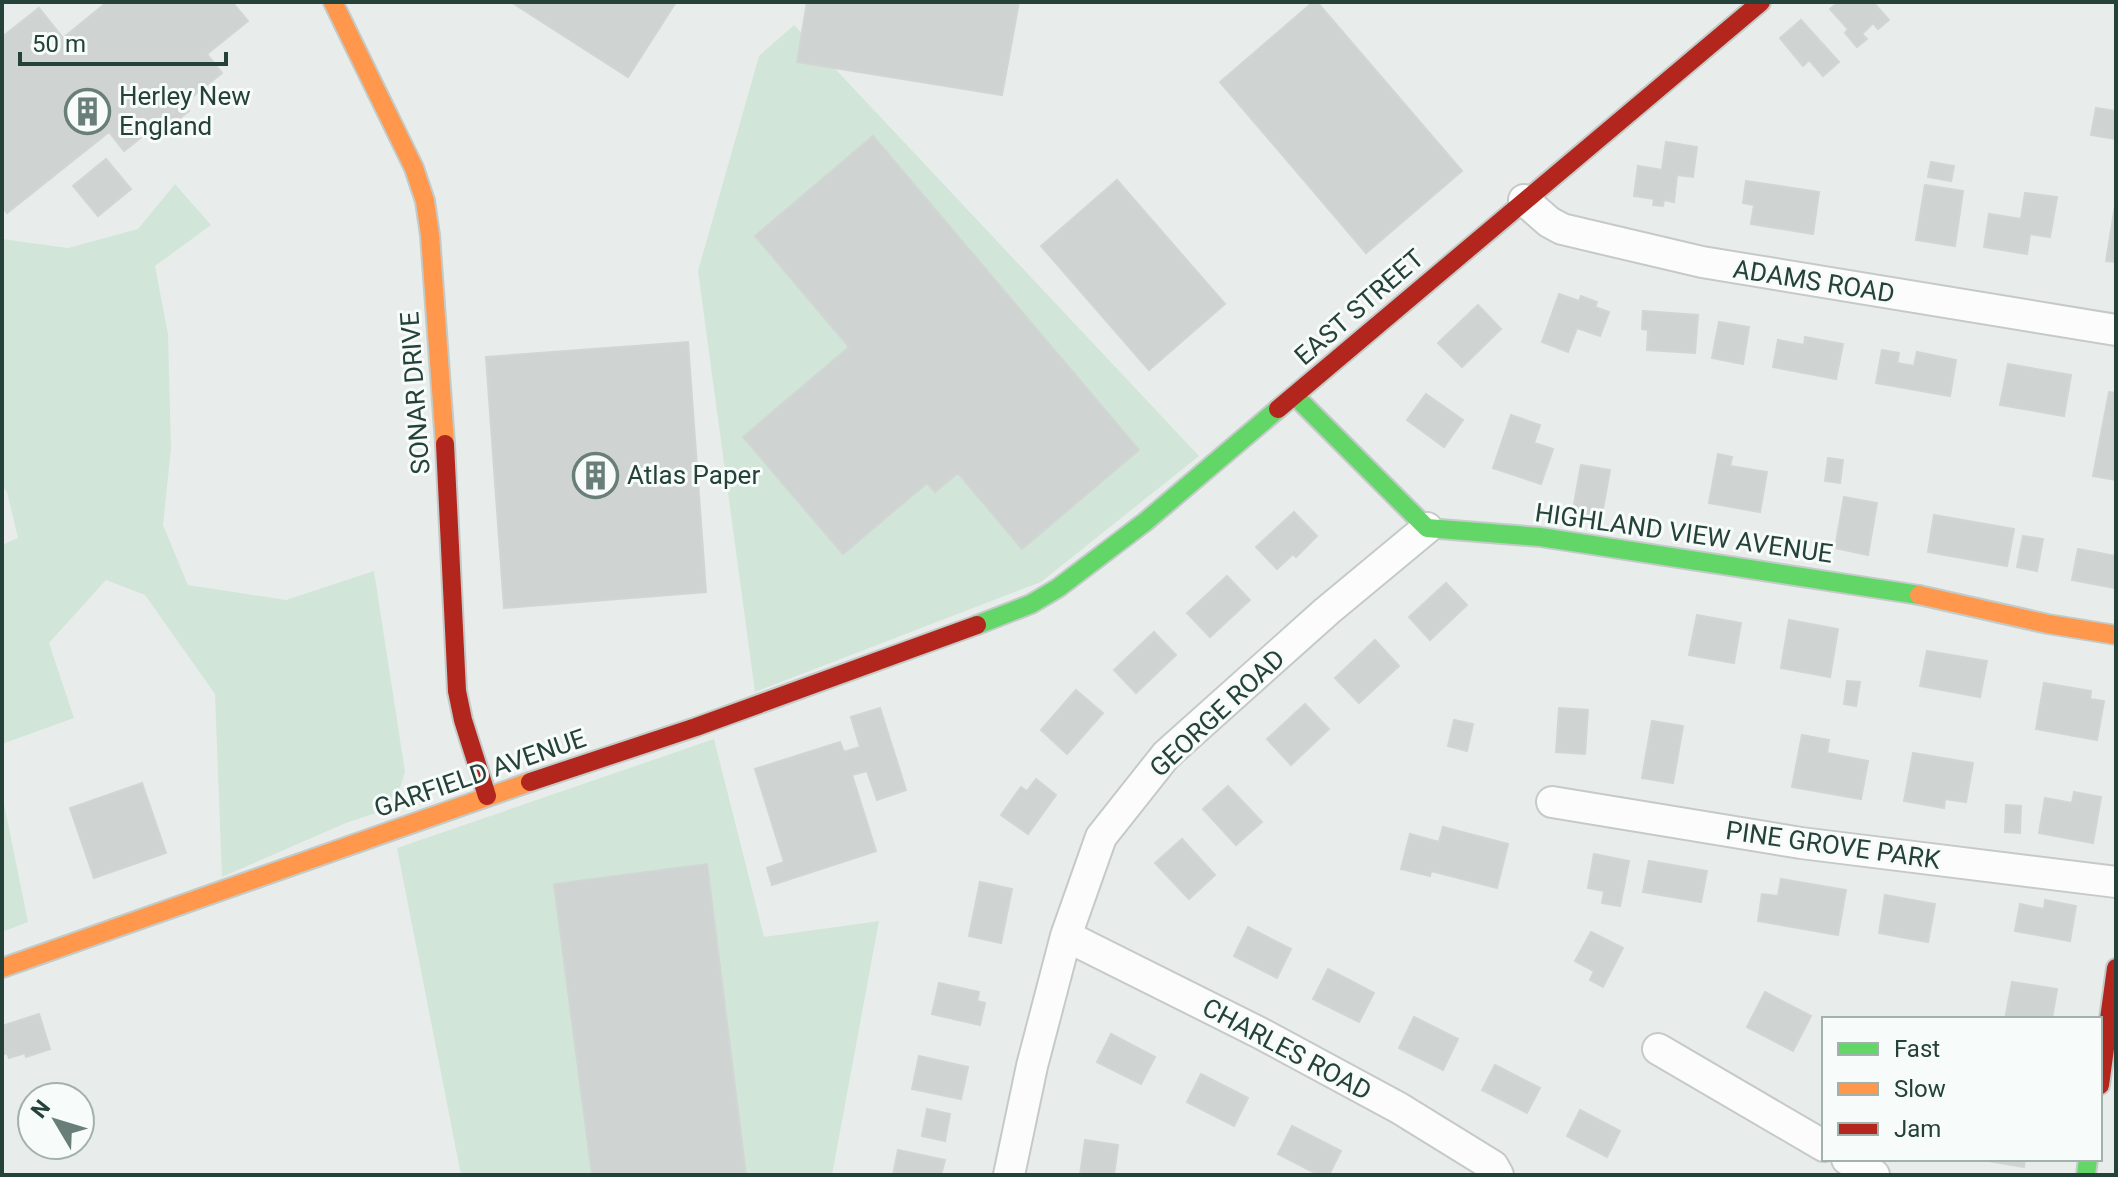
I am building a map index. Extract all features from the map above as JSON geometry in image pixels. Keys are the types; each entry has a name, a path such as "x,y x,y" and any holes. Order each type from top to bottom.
{"street":[{"name":"SONAR DRIVE","path":"333,2 407,152 425,201 449,503 457,691 487,796"},
{"name":"EAST STREET","path":"974,627 1017,611 1058,588 1145,522 1761,2"},
{"name":"ADAMS ROAD","path":"1524,200 1562,229 1702,262 2116,330"},
{"path":"1295,396 1427,528"},
{"name":"HIGHLAND VIEW AVENUE","path":"1427,528 1540,537 1915,594 2048,624 2116,635"},
{"name":"GEORGE ROAD","path":"1009,1175 1032,1066 1066,936 1101,837 1166,755 1327,611 1427,528"},
{"name":"GARFIELD AVENUE","path":"2,968 974,627"},
{"name":"PINE GROVE PARK","path":"1552,802 1801,843 2116,882"},
{"name":"CHARLES ROAD","path":"1066,936 1260,1033 1399,1108 1493,1166 1498,1175"},
{"path":"2102,1070 2116,968"},
{"path":"1658,1049 1822,1145"},
{"path":"1850,1161 1874,1175"}],"green space":[{"path":"794,25 1199,456 1041,582 755,692 698,271 759,56"},
{"path":"175,184 211,225 155,266 168,334 171,448 163,525 188,585 286,600 374,571 405,772 394,807 346,823 222,877 215,694 145,595 106,580 49,643 74,718 2,744 2,545 18,538 7,492 2,486 2,239 68,248 138,229"},
{"path":"714,739 764,937 879,921 832,1175 461,1175 397,848"},
{"path":"2,794 28,922 2,932"}],"building":[{"name":"Herley New England","path":"107,2 232,2 248,21 207,54 222,73 167,117 124,151 109,132 7,213 2,207 2,37 39,8 63,38"},
{"path":"511,2 676,2 628,77"},
{"path":"807,2 1019,2 1002,95 797,62"},
{"path":"1313,2 1317,2 1462,171 1366,253 1220,82"},
{"path":"1838,2 1873,2 1889,20 1878,29 1873,23 1862,34 1867,39 1857,47 1845,33 1848,29 1830,9"},
{"path":"1801,20 1839,62 1823,76 1809,60 1803,66 1780,38"},
{"path":"183,104 189,111 172,124 167,117"},
{"path":"2096,108 2116,111 2116,139 2091,135"},
{"path":"873,136 1139,450 1022,549 958,473 935,492 927,483 843,554 743,437 849,347 755,236"},
{"path":"1666,142 1697,147 1693,177 1677,175 1674,202 1664,200 1663,206 1653,205 1654,199 1634,196 1638,166 1662,170"},
{"path":"106,159 131,189 98,216 73,186"},
{"path":"1931,162 1954,166 1951,181 1928,177"},
{"path":"1117,180 1225,304 1149,370 1041,246"},
{"path":"1746,181 1819,192 1813,234 1751,224 1754,205 1743,203"},
{"path":"1925,185 1963,191 1955,246 1916,240"},
{"path":"2025,193 2057,197 2050,237 2030,234 2027,254 1984,247 1989,214 2021,219"},
{"path":"2116,200 2116,262 2106,261"},
{"path":"1559,294 1579,301 1581,296 1597,302 1595,307 1609,312 1600,336 1577,328 1568,352 1542,342"},
{"path":"1478,305 1501,329 1462,367 1438,343"},
{"path":"1643,311 1698,315 1695,353 1647,350 1648,330 1642,329"},
{"path":"1719,322 1749,327 1743,364 1712,358"},
{"path":"1805,337 1843,344 1836,379 1773,367 1778,340 1804,345"},
{"name":"Atlas Paper","path":"688,342 706,592 504,608 486,357"},
{"path":"1882,350 1899,353 1897,363 1914,366 1917,352 1956,360 1950,396 1876,383"},
{"path":"2008,364 2071,375 2064,416 2000,405"},
{"path":"2109,392 2116,393 2116,480 2093,476"},
{"path":"1426,394 1463,420 1444,447 1407,420"},
{"path":"1511,415 1540,425 1534,443 1553,449 1541,484 1493,468"},
{"path":"1718,454 1732,457 1730,466 1767,472 1760,512 1709,503"},
{"path":"1828,458 1843,460 1840,483 1825,481"},
{"path":"1581,465 1610,470 1601,520 1572,515"},
{"path":"1844,497 1877,503 1868,555 1835,548"},
{"path":"1294,512 1317,536 1296,557 1293,554 1277,569 1256,547"},
{"path":"1934,515 2014,529 2007,566 1928,552"},
{"path":"2023,536 2043,539 2037,571 2017,567"},
{"path":"2078,549 2116,556 2115,588 2072,580"},
{"path":"1227,576 1250,600 1210,637 1187,613"},
{"path":"1446,583 1467,605 1430,640 1409,617"},
{"path":"1697,615 1741,623 1734,663 1689,655"},
{"path":"1789,620 1838,629 1830,677 1781,668"},
{"path":"1154,632 1176,655 1136,693 1114,670"},
{"path":"1375,640 1399,666 1359,703 1335,678"},
{"path":"1927,651 1987,661 1980,697 1920,686"},
{"path":"1847,681 1860,682 1856,706 1844,704"},
{"path":"2044,683 2091,691 2090,699 2104,701 2097,740 2036,729"},
{"path":"1076,690 1103,713 1067,754 1041,730"},
{"path":"1305,704 1329,729 1291,765 1267,739"},
{"path":"880,708 906,790 877,800 867,771 852,775 876,851 772,885 767,868 784,862 755,769 840,742 844,752 860,747 851,717"},
{"path":"1559,708 1588,710 1585,754 1556,752"},
{"path":"1454,720 1473,724 1467,751 1448,746"},
{"path":"1652,721 1683,726 1673,783 1642,778"},
{"path":"1802,735 1829,740 1827,753 1868,761 1861,799 1792,787"},
{"path":"1913,753 1973,763 1966,802 1945,799 1944,808 1904,801"},
{"path":"1036,779 1056,795 1028,834 1001,815 1021,787 1027,791"},
{"path":"142,783 166,853 94,878 70,808"},
{"path":"1228,786 1262,822 1236,845 1203,809"},
{"path":"2074,792 2101,797 2093,843 2039,833 2045,798 2072,803"},
{"path":"2006,805 2021,806 2020,833 2005,832"},
{"path":"1443,827 1508,844 1497,888 1431,871 1430,876 1401,869 1410,834 1439,842"},
{"path":"1182,839 1215,875 1189,899 1155,863"},
{"path":"1594,854 1629,861 1620,906 1602,903 1604,891 1588,888"},
{"path":"1649,861 1707,871 1701,902 1643,892"},
{"path":"707,864 746,1175 592,1175 554,884"},
{"path":"1781,879 1846,890 1838,935 1758,921 1762,894 1778,896"},
{"path":"980,882 1012,889 1001,943 969,936"},
{"path":"1885,895 1935,904 1928,942 1879,933"},
{"path":"2045,900 2076,906 2070,941 2015,931 2020,904 2044,909"},
{"path":"1248,927 1291,949 1277,978 1234,956"},
{"path":"1591,932 1623,948 1603,987 1590,980 1594,971 1575,961"},
{"path":"1328,969 1374,993 1359,1022 1313,999"},
{"path":"2012,982 2057,989 2052,1017 2005,1017"},
{"path":"939,983 979,992 977,1001 985,1003 980,1025 932,1014"},
{"path":"1765,992 1811,1016 1793,1051 1747,1027"},
{"path":"39,1014 50,1049 26,1057 25,1053 9,1058 7,1053 2,1055 2,1026"},
{"path":"1414,1017 1458,1039 1443,1070 1399,1048"},
{"path":"1111,1034 1155,1057 1141,1084 1097,1062"},
{"path":"919,1056 968,1067 961,1099 912,1089"},
{"path":"1495,1065 1540,1088 1527,1113 1482,1090"},
{"path":"1201,1074 1248,1098 1234,1126 1187,1102"},
{"path":"927,1109 950,1114 945,1141 922,1136"},
{"path":"1580,1110 1620,1131 1607,1157 1567,1136"},
{"path":"1292,1126 1341,1151 1329,1175 1319,1175 1278,1154"},
{"path":"1085,1140 1118,1145 1114,1175 1080,1175"},
{"path":"898,1150 945,1160 941,1175 893,1175"},
{"path":"1989,1161 2025,1161 2024,1167"}],"traffic: fast":[{"path":"1295,396 1427,528 1540,537 1919,595"},
{"path":"977,625 1031,604 1058,588 1145,522 1278,409"},
{"path":"2086,1175 2088,1161"}],"traffic: slow":[{"path":"333,2 414,168 425,201 445,444"},
{"path":"1919,595 2048,624 2116,635"},
{"path":"2,968 530,782"}],"traffic: jam":[{"path":"1278,409 1761,2"},
{"path":"445,444 457,691 487,796"},
{"path":"530,782 696,727 977,625"},
{"path":"2102,1070 2116,968"}],"place":[{"name":"Herley New England","path":"88,111"},
{"name":"Atlas Paper","path":"596,475"}]}
